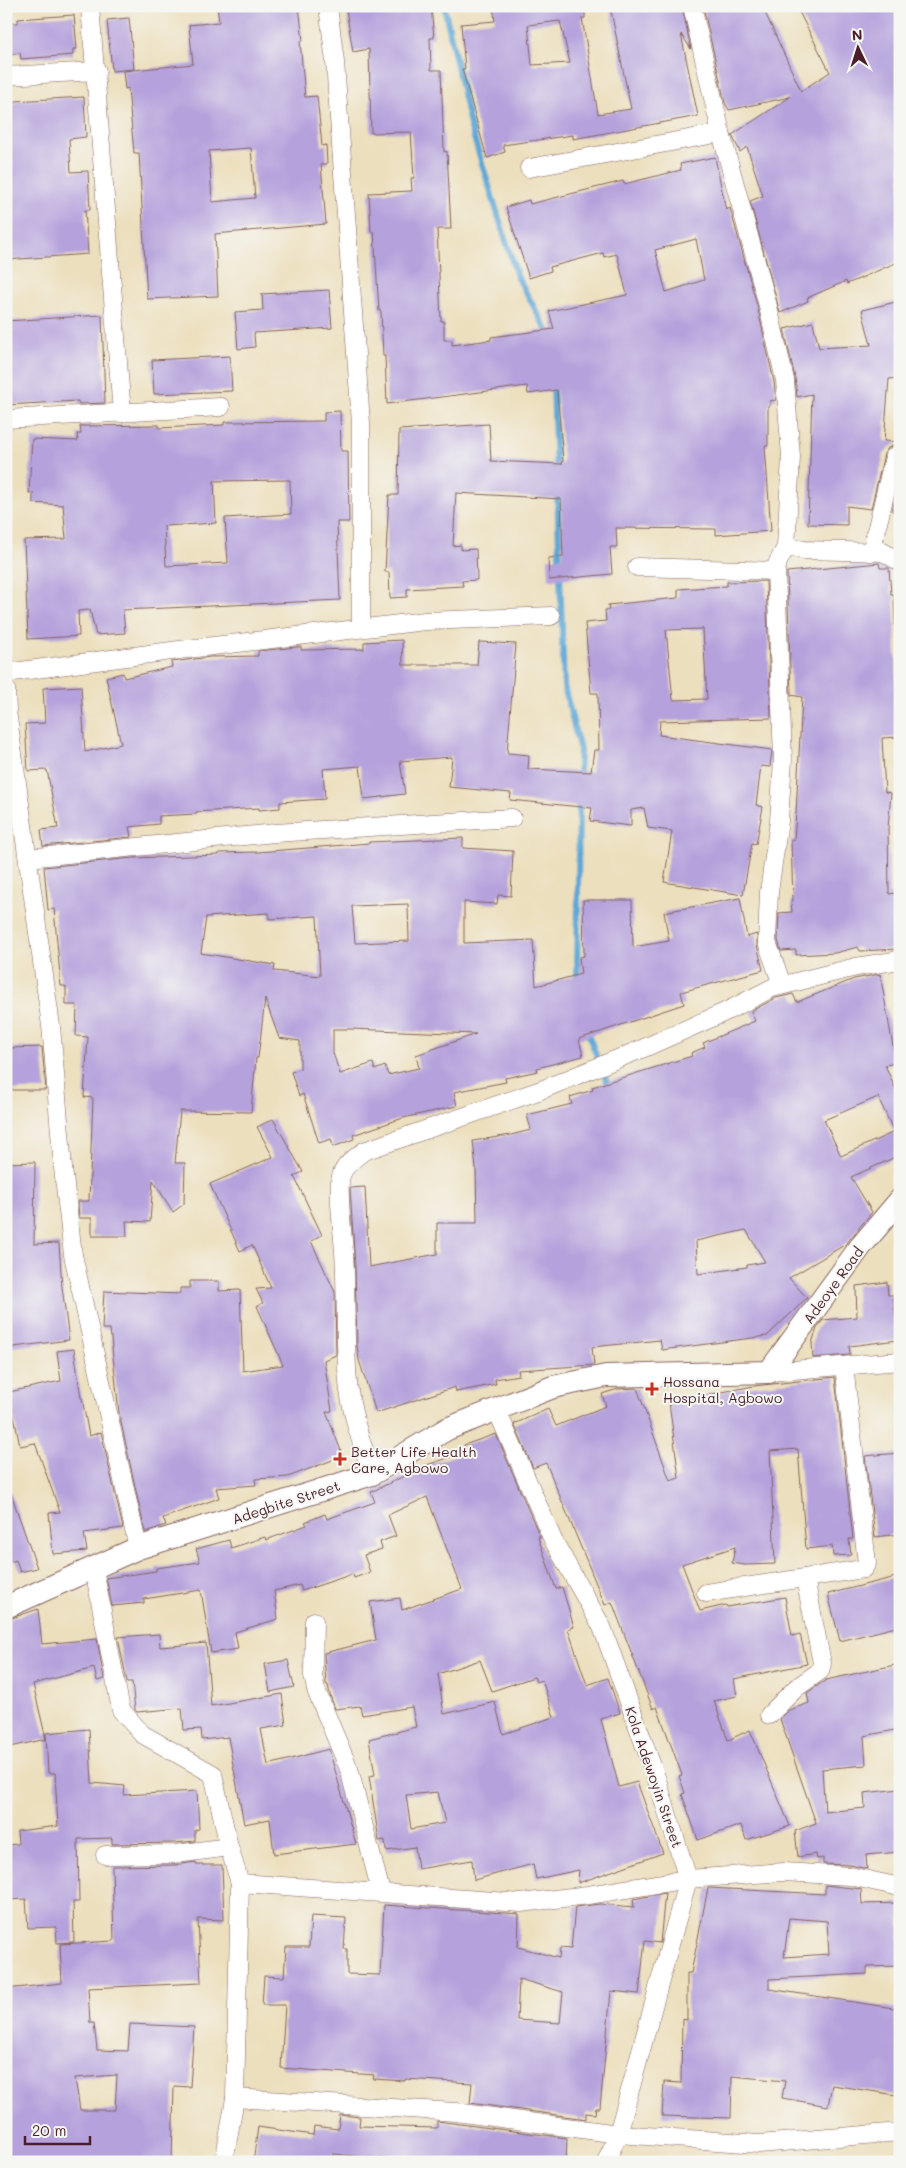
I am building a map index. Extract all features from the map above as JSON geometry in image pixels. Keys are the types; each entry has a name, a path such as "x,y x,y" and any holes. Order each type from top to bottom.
{"street":[{"path":"90,6 97,71 122,413"},
{"path":"328,6 335,62 361,424 361,628"},
{"path":"692,6 721,133 767,302 785,380 791,457 786,547 778,562 776,571 783,760 779,821 769,892 767,942 782,985"},
{"path":"6,76 97,71"},
{"path":"529,168 721,133"},
{"path":"6,419 221,407"},
{"path":"871,552 894,457 900,453"},
{"path":"786,547 804,550 883,552 900,562"},
{"path":"637,567 776,571"},
{"path":"6,673 179,650 425,621 550,616"},
{"path":"6,689 6,712 51,1026 63,1168 73,1256 138,1548"},
{"path":"28,858 275,833 512,818"},
{"path":"372,1474 353,1412 348,1383 346,1349 347,1291 341,1176 348,1164 364,1151 541,1090 644,1048 782,985 856,967 900,960"},
{"name":"Adeoye Road","path":"769,1372 861,1246 900,1200"},
{"path":"769,1372 900,1361"},
{"path":"706,1593 863,1569 867,1562 844,1366"},
{"name":"Adegbite Street","path":"6,1607 138,1548 372,1474 447,1429 553,1386 606,1376 769,1372"},
{"name":"Kola Adewoyin Street","path":"496,1408 553,1540 602,1628 656,1777 688,1879"},
{"path":"94,1569 121,1710 142,1734 213,1774 229,1847 240,1883 235,2098 224,2162"},
{"path":"769,1715 796,1688 820,1671 822,1663 805,1578"},
{"path":"314,1621 313,1675 316,1690 349,1770 381,1892"},
{"path":"105,1855 176,1854 229,1847"},
{"path":"240,1883 521,1903 588,1895 688,1879 784,1872 850,1876 900,1887"},
{"path":"606,2162 618,2134 688,1879"},
{"path":"235,2098 456,2112 618,2134 759,2144 900,2132"}],"building":[{"path":"217,6 299,6 303,41 300,41 305,97 317,96 322,146 326,145 327,164 321,164 326,224 215,234 218,296 147,299 139,153 134,153 128,88 125,89 123,71 193,64 189,25 219,22","holes":["251,148 255,198 212,202 209,151"]},
{"path":"364,6 431,6 434,38 430,38 431,70 441,70 444,152 447,151 451,229 437,229 441,321 444,321 444,340 452,340 452,345 491,340 491,337 554,329 549,311 627,295 617,254 604,257 603,253 550,267 551,271 529,278 506,207 529,200 530,204 623,181 624,184 681,170 680,164 715,157 726,210 730,208 757,305 774,382 776,400 770,401 770,406 768,406 768,446 765,446 771,531 716,535 716,529 616,528 617,547 610,547 612,574 549,580 548,558 563,557 561,499 456,493 453,546 461,545 461,550 476,549 477,580 462,581 463,586 407,589 407,597 390,598 389,572 385,572 389,495 398,495 399,430 489,424 491,461 562,464 563,461 557,390 528,394 527,386 387,404 385,356 383,356 381,311 379,311 374,232 371,232 369,193 412,191 411,178 414,178 411,132 371,133 369,49 353,52 346,9","holes":["696,239 704,280 666,292 655,250"]},
{"path":"493,6 585,6 585,18 582,18 598,114 631,109 610,6 682,6 691,49 681,34 698,116 573,139 573,135 503,145 505,152 487,158 462,69 465,69 461,24 495,21","holes":["560,21 570,63 532,65 528,25"]},
{"path":"703,6 762,6 801,91 830,72 796,6 892,6 900,22 900,261 847,284 846,281 807,298 808,301 780,313 750,201 763,196 747,147 740,152 732,135 790,97 729,110 725,103"},
{"path":"74,15 77,49 73,49 73,55 21,59 20,53 6,54 6,23 18,23 18,19"},
{"path":"129,18 134,69 112,71 107,20"},
{"path":"84,97 86,137 69,139 71,172 88,171 90,210 85,210 88,254 6,260 6,105 15,104 15,101"},
{"path":"329,290 332,328 254,333 255,347 238,349 235,312 263,310 262,294"},
{"path":"900,301 900,378 889,379 884,441 900,442 888,448 884,454 871,509 847,506 847,525 808,524 812,394 797,397 795,378 784,329 813,322 819,348 871,345 862,310"},
{"path":"102,315 105,403 79,404 78,401 6,405 6,321"},
{"path":"230,356 232,391 154,394 152,360"},
{"path":"340,411 341,451 348,451 349,522 337,522 340,600 123,610 125,633 96,635 90,610 78,611 79,636 28,639 24,540 66,539 63,505 33,503 33,493 29,493 32,439 78,441 77,434 81,434 80,426 159,425 159,428 224,425 224,422 324,421 324,412","holes":["290,480 291,514 225,518 228,563 166,566 164,526 216,523 214,481"]},
{"path":"900,478 900,512 892,511"},
{"path":"879,563 880,568 889,568 891,594 894,594 897,688 899,688 900,737 882,738 885,792 891,793 888,828 889,894 896,893 899,949 860,951 858,947 835,953 796,955 796,950 781,951 778,940 779,913 792,912 791,840 794,840 802,697 791,695 787,572"},
{"path":"766,581 771,718 660,721 659,735 772,750 770,767 761,766 756,805 763,807 756,844 752,843 743,895 664,882 672,831 648,828 644,808 631,810 631,826 590,821 592,808 510,800 511,793 449,787 452,757 400,761 405,794 364,799 360,766 323,769 325,799 280,802 280,808 196,812 196,814 159,816 159,824 129,827 131,837 43,846 41,830 58,828 47,770 28,771 25,724 45,723 43,688 81,686 85,752 121,744 106,677 123,673 124,678 172,667 171,662 210,657 258,656 258,651 297,647 301,647 301,650 364,649 364,642 402,640 403,665 477,665 479,642 516,644 507,753 529,755 528,769 591,772 594,750 599,750 598,693 591,693 585,623 606,621 605,610 609,610 608,605 678,598 678,589 727,586 727,582","holes":["703,629 707,699 673,700 666,630"]},
{"path":"463,838 463,848 513,851 511,896 498,895 497,904 464,902 464,943 533,940 536,986 581,974 579,957 584,956 583,900 632,900 633,947 669,941 664,912 740,898 747,937 757,934 757,945 763,970 681,992 684,1004 579,1039 583,1056 537,1068 538,1071 505,1078 506,1082 454,1092 457,1106 403,1118 353,1135 354,1139 333,1147 331,1139 319,1143 303,1094 299,1096 291,1072 300,1069 300,1041 279,1038 265,999 258,1058 256,1058 251,1112 180,1111 175,1163 185,1163 184,1204 173,1212 153,1180 150,1222 126,1221 127,1236 92,1236 92,1218 79,1218 78,1201 89,1201 93,1098 84,1097 88,1037 76,1036 77,1005 66,1005 66,986 61,986 54,909 48,910 44,867 133,858 219,855 219,853 258,852 369,842","holes":["408,904 409,941 355,943 352,906","269,913 269,919 317,916 320,976 274,971 275,965 201,953 206,917","333,1029 476,1034 416,1055 419,1068 388,1075 385,1066 375,1070 373,1063 340,1074 333,1053"]},
{"path":"880,974 896,1063 885,1065 900,1099 900,1155 851,1177 872,1212 846,1244 789,1278 807,1298 767,1336 662,1350 660,1340 592,1347 594,1365 518,1370 519,1375 495,1379 496,1384 456,1392 455,1387 376,1413 359,1360 357,1346 350,1188 365,1187 369,1267 437,1254 437,1223 477,1223 476,1168 473,1141 531,1130 527,1115 572,1104 570,1097 593,1090 592,1087 692,1056 691,1053 705,1047 703,1043 755,1021 751,1011 776,998 793,994 797,1002 854,979","holes":["878,1097 894,1132 841,1156 824,1120","746,1230 765,1262 747,1265 747,1267 698,1274 696,1241"]},
{"path":"42,1047 46,1090 6,1090 6,1048"},
{"path":"273,1119 303,1172 294,1176 322,1235 311,1241 335,1292 336,1355 324,1360 332,1411 326,1412 343,1456 288,1477 255,1479 256,1485 216,1488 219,1498 163,1518 166,1525 145,1532 119,1413 110,1329 102,1329 104,1291 180,1294 180,1288 190,1288 190,1281 219,1281 219,1291 240,1290 243,1371 283,1365 257,1306 263,1303 256,1289 271,1288 252,1245 240,1251 210,1184 273,1157 257,1127"},
{"path":"35,1162 34,1244 59,1243 62,1287 69,1340 6,1348 6,1163"},
{"path":"887,1282 888,1295 893,1295 898,1340 849,1346 850,1355 813,1358 812,1343 817,1328 823,1320 857,1317 856,1286"},
{"path":"74,1349 89,1436 101,1432 123,1528 84,1533 87,1551 53,1554 49,1513 60,1512 35,1443 20,1446 9,1392 61,1381 57,1351"},
{"path":"835,1377 853,1539 849,1539 851,1555 833,1556 832,1546 806,1549 798,1449 770,1451 775,1564 745,1565 732,1563 735,1547 682,1564 700,1611 726,1605 727,1607 785,1597 792,1636 800,1634 807,1664 734,1679 737,1696 714,1701 728,1740 750,1730 790,1826 746,1840 741,1825 698,1840 682,1794 685,1793 679,1776 682,1775 657,1707 653,1709 612,1602 605,1605 546,1463 533,1468 514,1424 548,1409 556,1426 606,1406 602,1394 618,1389 637,1388 670,1481 679,1478 669,1402 754,1386"},
{"path":"496,1434 540,1537 538,1537 556,1589 562,1587 574,1627 568,1629 587,1685 608,1678 620,1713 601,1719 619,1787 637,1782 663,1853 578,1883 579,1870 536,1879 533,1864 474,1880 472,1860 418,1869 415,1847 386,1851 385,1840 379,1841 369,1776 375,1775 369,1739 416,1727 412,1707 362,1715 360,1706 335,1709 328,1685 326,1684 324,1653 376,1640 370,1602 400,1598 402,1610 462,1589 427,1497 388,1515 396,1536 380,1542 382,1549 364,1555 370,1572 354,1578 353,1574 302,1591 300,1585 274,1591 278,1619 235,1632 238,1649 211,1653 201,1590 144,1599 144,1603 112,1606 106,1578 200,1562 196,1549 229,1540 231,1548 265,1537 266,1540 307,1525 305,1522 325,1514 327,1519 375,1502 371,1492 427,1465 466,1452 464,1445","holes":["480,1660 492,1691 534,1677 536,1682 542,1680 554,1717 503,1734 495,1702 444,1714 438,1674","438,1792 445,1823 411,1829 406,1795"]},
{"path":"900,1453 900,1534 875,1537 865,1456"},
{"path":"6,1488 9,1488 37,1568 20,1572 16,1560 6,1563"},
{"path":"900,1576 900,1626 840,1641 828,1594"},
{"path":"38,1609 42,1644 97,1639 104,1679 97,1681 94,1668 33,1684 46,1739 6,1748 6,1620"},
{"path":"159,1634 160,1647 206,1643 211,1706 282,1694 286,1725 261,1729 268,1765 329,1749 356,1844 274,1854 270,1819 244,1824 228,1737 202,1740 201,1729 184,1730 182,1708 137,1712 135,1710 132,1682 127,1682 118,1637"},
{"path":"288,1660 294,1687 270,1692 265,1664"},
{"path":"895,1665 900,1691 900,1729 864,1736 866,1765 822,1769 825,1812 865,1808 864,1793 900,1789 900,1852 866,1855 867,1869 851,1865 823,1864 823,1858 817,1859 816,1854 798,1857 795,1831 816,1823 780,1719 789,1710 809,1703 807,1693 826,1680"},
{"path":"89,1729 92,1783 125,1786 124,1795 197,1791 199,1829 195,1830 195,1841 175,1843 112,1844 112,1838 78,1839 79,1902 73,1902 74,1942 57,1943 56,1927 28,1928 26,1899 6,1900 6,1845 18,1844 17,1831 58,1826 55,1773 48,1773 46,1733"},
{"path":"196,1862 196,1865 222,1865 224,1920 198,1919 201,1983 88,1988 90,2023 94,2023 97,2050 128,2051 130,2024 194,2027 190,2087 174,2086 172,2162 6,2162 6,1989 62,1983 60,1944 114,1941 112,1866 176,1865","holes":["117,2075 115,2110 80,2110 75,2078"]},
{"path":"825,1885 861,1889 862,1904 900,1903 900,1966 867,1967 867,1974 769,1979 769,1989 900,2009 900,2070 896,2095 832,2085 828,2106 782,2098 785,2081 732,2076 731,2118 662,2116 664,2082 681,2083 682,2019 687,2020 687,1973 691,1973 708,1888 825,1894","holes":["789,1918 827,1921 829,1954 784,1957"]},
{"path":"665,1893 660,1943 645,1941 639,1994 611,1991 600,2108 596,2108 595,2114 586,2113 586,2119 470,2103 472,2083 373,2079 374,2075 281,2068 285,2005 262,2005 264,1976 284,1977 286,1947 309,1947 311,1916 346,1918 344,1949 347,1949 347,1974 380,1975 384,1905 519,1914 518,1947 559,1958 560,1948 571,1949 575,1907 600,1904 634,1907 633,1899","holes":["519,1979 563,1992 560,2023 517,2020"]},
{"path":"340,2115 360,2117 359,2126 437,2128 437,2121 567,2138 566,2162 387,2162 387,2159 333,2154 332,2162 253,2162 258,2127 313,2135 314,2126 338,2129"}],"waterway":[{"path":"444,6 470,125 517,276 550,336"},
{"path":"553,383 556,470"},
{"path":"557,490 564,686 580,750 579,778"},
{"path":"577,983 579,798"},
{"path":"586,1029 610,1089"}],"place":[{"name":"Hossana Hospital, Agbowo","path":"652,1389"},
{"name":"Better Life Health Care, Agbowo","path":"340,1459"}]}
